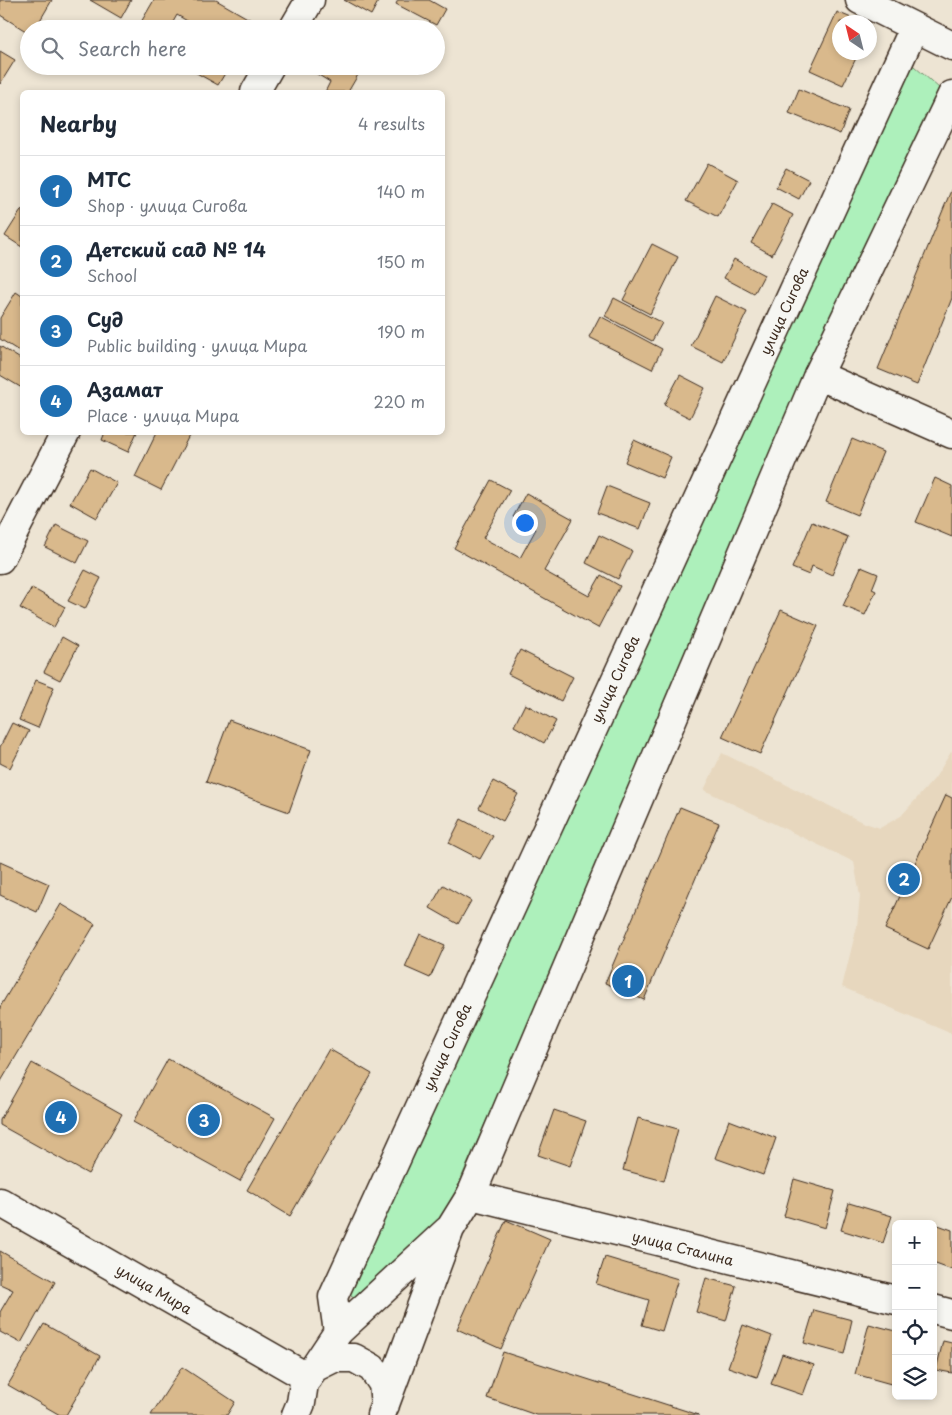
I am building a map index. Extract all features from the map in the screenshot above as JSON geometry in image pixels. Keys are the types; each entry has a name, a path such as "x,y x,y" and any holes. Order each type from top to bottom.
{"street":[{"path":"298,20 310,0"},
{"path":"860,0 952,46"},
{"name":"улица Сигова","path":"338,1332 333,1297 914,28"},
{"path":"256,90 265,75"},
{"path":"385,1412 450,1229 471,1196 818,375 952,95"},
{"path":"818,375 952,434"},
{"path":"0,559 64,435"},
{"name":"улица Сталина","path":"471,1196 892,1299"},
{"name":"улица Мира","path":"0,1202 305,1396"},
{"path":"305,1396 338,1332 450,1229"},
{"path":"937,1310 952,1314"},
{"path":"305,1396 334,1358 354,1358 372,1368 383,1384 385,1412"}],"shaded area":[{"path":"951,752 952,1034 842,987 857,926 860,896 854,862 704,790 722,753 862,822 880,828 901,816 935,778"}],"green space":[{"path":"906,59 939,88 445,1215 357,1299 346,1292"}],"building":[{"path":"0,0 52,0 40,20 20,20 20,27 0,15"},
{"path":"90,0 131,0 121,18"},
{"path":"154,0 216,0 251,20 186,20 177,15 174,20 142,20"},
{"path":"344,0 379,0 371,15"},
{"path":"398,0 429,0 445,9 439,20 426,20 396,4"},
{"path":"832,23 832,60 855,60 843,85 810,70"},
{"path":"0,51 15,60 0,84"},
{"path":"200,75 224,75 218,85"},
{"path":"319,75 358,75 349,90 326,90 330,82"},
{"path":"799,89 849,110 840,134 789,113"},
{"path":"707,163 738,180 718,217 686,201"},
{"path":"786,168 809,180 799,199 776,187"},
{"path":"952,188 952,298 917,385 878,369"},
{"path":"772,204 793,215 772,255 751,243"},
{"path":"20,212 20,246 5,236"},
{"path":"652,244 678,257 650,314 623,300"},
{"path":"734,259 764,275 754,294 724,278"},
{"path":"16,292 20,295 20,352 0,339 0,318"},
{"path":"715,296 747,312 723,362 691,346"},
{"path":"614,298 662,323 652,341 605,316"},
{"path":"600,316 662,349 652,369 589,337"},
{"path":"0,346 20,359 20,387 0,375"},
{"path":"680,375 705,388 690,418 664,405"},
{"path":"104,435 136,435 128,452 102,440"},
{"path":"156,435 189,435 161,490 135,477"},
{"path":"852,439 883,452 857,515 826,502"},
{"path":"634,440 671,457 662,478 625,462"},
{"path":"90,468 117,483 97,518 70,503"},
{"path":"935,478 952,486 952,537 916,522"},
{"path":"491,480 510,490 483,538 520,558 536,529 513,517 526,493 573,519 544,571 589,596 601,575 620,586 598,628 454,548"},
{"path":"607,486 650,503 640,529 597,513"},
{"path":"812,522 848,537 832,575 812,566 809,575 792,568"},
{"path":"56,525 88,541 77,563 45,547"},
{"path":"599,535 632,551 618,579 586,563"},
{"path":"861,567 878,574 872,589 876,591 865,615 843,606"},
{"path":"85,570 101,578 85,609 68,601"},
{"path":"32,588 65,607 54,627 20,608"},
{"path":"781,610 818,626 760,754 722,737"},
{"path":"62,637 78,646 60,680 44,672"},
{"path":"520,650 573,677 561,701 508,674"},
{"path":"36,680 54,687 38,728 19,720"},
{"path":"525,704 556,721 544,743 514,726"},
{"path":"229,720 311,750 289,812 206,782"},
{"path":"12,723 29,731 10,768 0,763 0,747"},
{"path":"493,781 518,794 503,821 479,808"},
{"path":"946,795 952,798 952,897 928,949 885,929"},
{"path":"680,807 719,823 644,1000 605,983"},
{"path":"461,819 493,836 480,859 449,843"},
{"path":"0,862 49,884 37,912 0,895"},
{"path":"443,885 471,901 458,924 430,908"},
{"path":"61,904 95,924 0,1083 0,1007"},
{"path":"420,934 445,945 430,978 405,967"},
{"path":"329,1049 372,1074 290,1216 247,1190"},
{"path":"168,1059 275,1118 240,1181 133,1122"},
{"path":"32,1063 122,1114 88,1174 0,1125 0,1120"},
{"path":"554,1110 586,1121 570,1166 538,1155"},
{"path":"638,1118 678,1129 664,1181 623,1170"},
{"path":"729,1120 776,1138 763,1175 715,1158"},
{"path":"794,1179 835,1191 825,1228 784,1216"},
{"path":"849,1203 892,1216 883,1243 841,1230"},
{"path":"506,1220 550,1239 501,1349 457,1329"},
{"path":"937,1225 952,1230 952,1270 937,1264"},
{"path":"0,1251 55,1282 21,1343 0,1332 0,1312 13,1290 0,1284"},
{"path":"605,1257 678,1279 662,1331 642,1325 649,1300 596,1284"},
{"path":"706,1278 736,1286 726,1321 696,1312"},
{"path":"814,1310 852,1320 844,1354 804,1343"},
{"path":"44,1324 100,1356 66,1415 60,1415 8,1385"},
{"path":"869,1324 892,1330 891,1384 855,1374"},
{"path":"743,1325 772,1336 757,1377 728,1367"},
{"path":"943,1341 952,1343 952,1373 937,1370"},
{"path":"503,1352 699,1415 536,1415 487,1398"},
{"path":"782,1354 814,1365 803,1395 771,1384"},
{"path":"182,1367 235,1402 227,1415 151,1415"}],"place":[{"name":"Детский сад № 14","path":"904,879"},
{"name":"МТС","path":"628,981"},
{"name":"Азамат","path":"61,1117"},
{"name":"Суд","path":"204,1120"}]}
